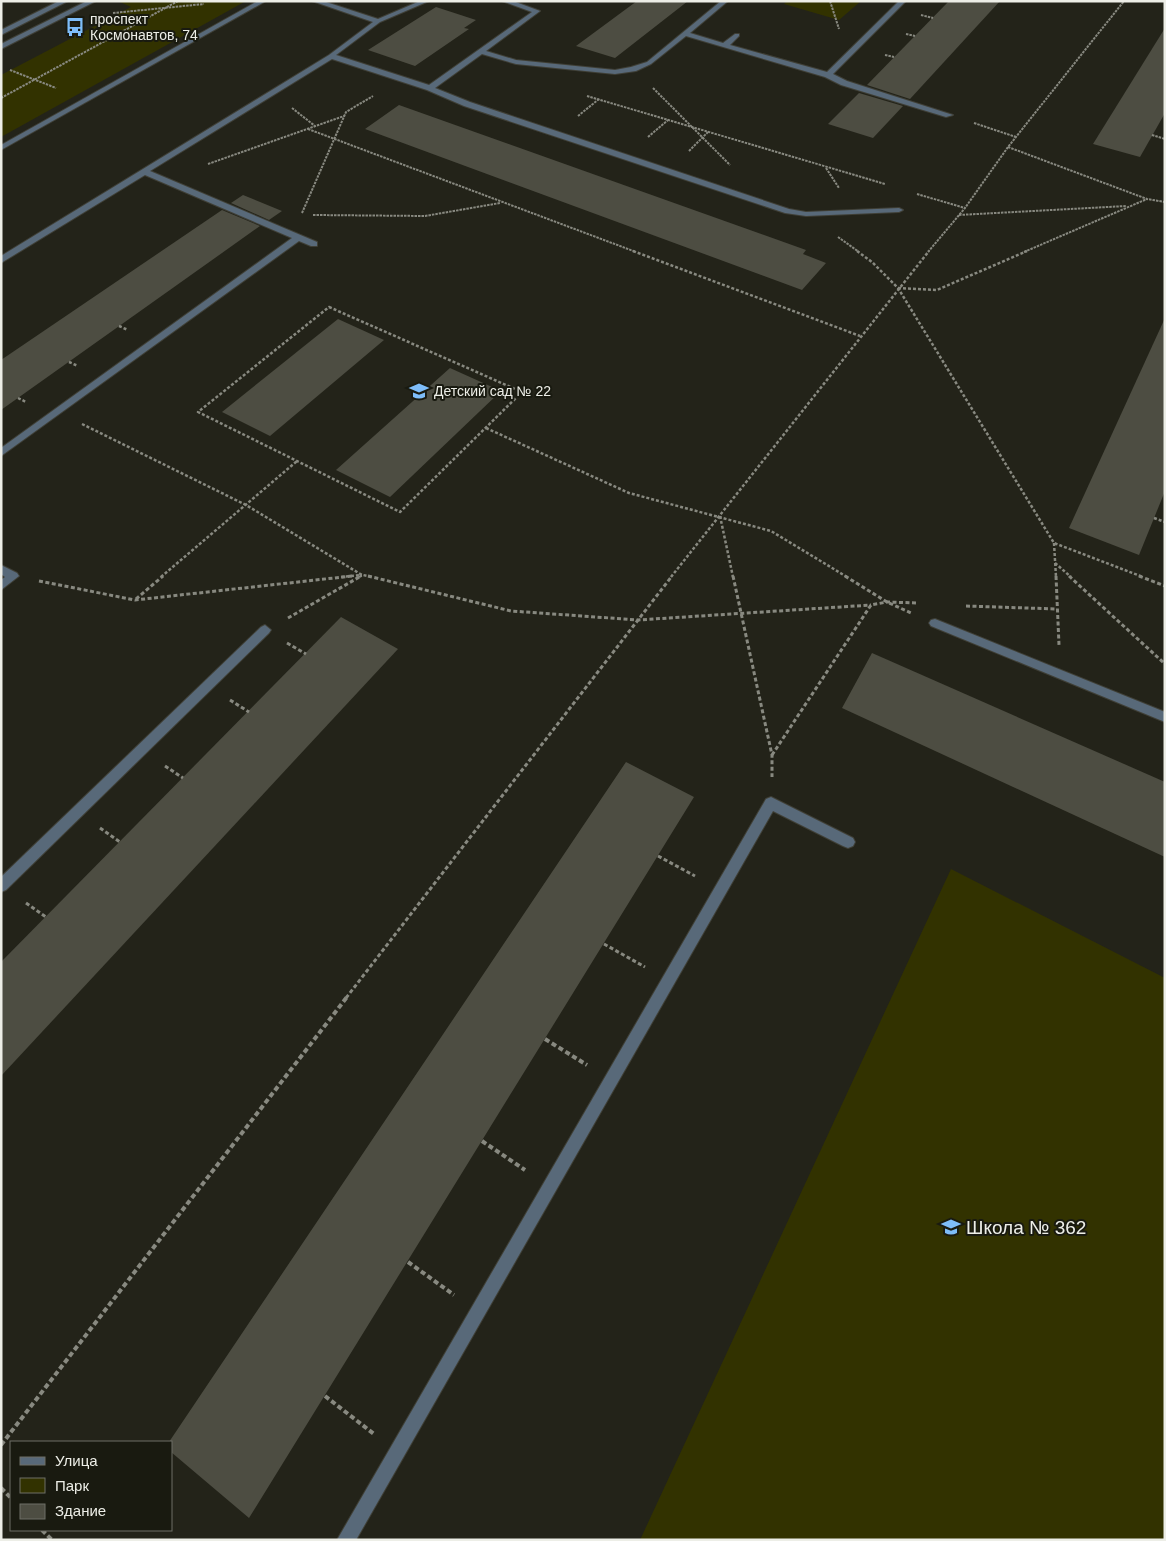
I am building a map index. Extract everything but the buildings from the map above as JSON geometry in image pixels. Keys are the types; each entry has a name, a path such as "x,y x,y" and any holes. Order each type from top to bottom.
{"street":[{"path":"1,33 65,1"},
{"path":"1,47 93,1"},
{"path":"1,148 263,1"},
{"path":"315,1 378,21"},
{"path":"1,260 331,56 378,21 426,1"},
{"path":"430,88 537,11 505,1"},
{"path":"481,52 525,62 615,72 633,69 649,63 725,1"},
{"path":"828,75 903,1"},
{"path":"685,34 828,75 844,83 949,115"},
{"path":"725,45 737,35"},
{"path":"331,56 430,88 467,104 778,208 806,214 899,210"},
{"path":"145,172 314,244"},
{"path":"1,453 298,237"},
{"path":"1,569 13,576 1,586"},
{"path":"935,623 1165,717"},
{"path":"1,886 265,630"},
{"path":"346,1540 771,803 848,842"}],"path":[{"path":"1,98 178,1"},
{"path":"1,1445 638,620 898,288 959,215 1008,147 1124,1"},
{"path":"113,13 208,3"},
{"path":"633,69 732,167"},
{"path":"10,70 61,90"},
{"path":"402,79 346,112 301,214 425,216 502,203"},
{"path":"581,94 889,185"},
{"path":"557,134 598,99 607,95"},
{"path":"949,115 1016,137"},
{"path":"164,180 344,116"},
{"path":"308,129 860,336"},
{"path":"1152,136 1165,139"},
{"path":"1008,147 1147,199 1165,202"},
{"path":"826,167 840,189"},
{"path":"898,288 937,290 1147,199"},
{"path":"959,215 1129,206"},
{"path":"806,214 872,262 898,288 1054,543 1061,675"},
{"path":"329,307 522,392 486,428 400,512 198,412 329,307"},
{"path":"57,412 246,506 363,575 511,610 638,620 870,605 887,602 925,604"},
{"path":"486,428 629,492 771,531 887,602 935,623"},
{"path":"135,600 297,461"},
{"path":"720,516 772,755 771,803"},
{"path":"1154,518 1165,522"},
{"path":"1054,543 1165,586"},
{"path":"1055,563 1165,664"},
{"path":"13,576 135,600 363,575"},
{"path":"265,630 363,575"},
{"path":"772,755 870,605"},
{"path":"963,605 1057,610"},
{"path":"658,856 721,890"},
{"path":"604,944 669,980"},
{"path":"545,1039 612,1080"},
{"path":"482,1141 550,1187"},
{"path":"408,1262 478,1312"},
{"path":"324,1396 397,1452"},
{"path":"1,1488 10,1497"},
{"path":"43,1531 52,1540"}],"green space":[{"path":"246,1 1,137 1,75 131,7 120,2"},
{"path":"787,1 861,1 839,20 784,4"},
{"name":"Школа № 362","path":"951,869 1165,978 1165,1540 640,1540"}],"place":[{"name":"проспект Космонавтов, 74","path":"75,27"},
{"name":"Детский сад № 22","path":"419,391"},
{"name":"Школа № 362","path":"951,1227"}]}
